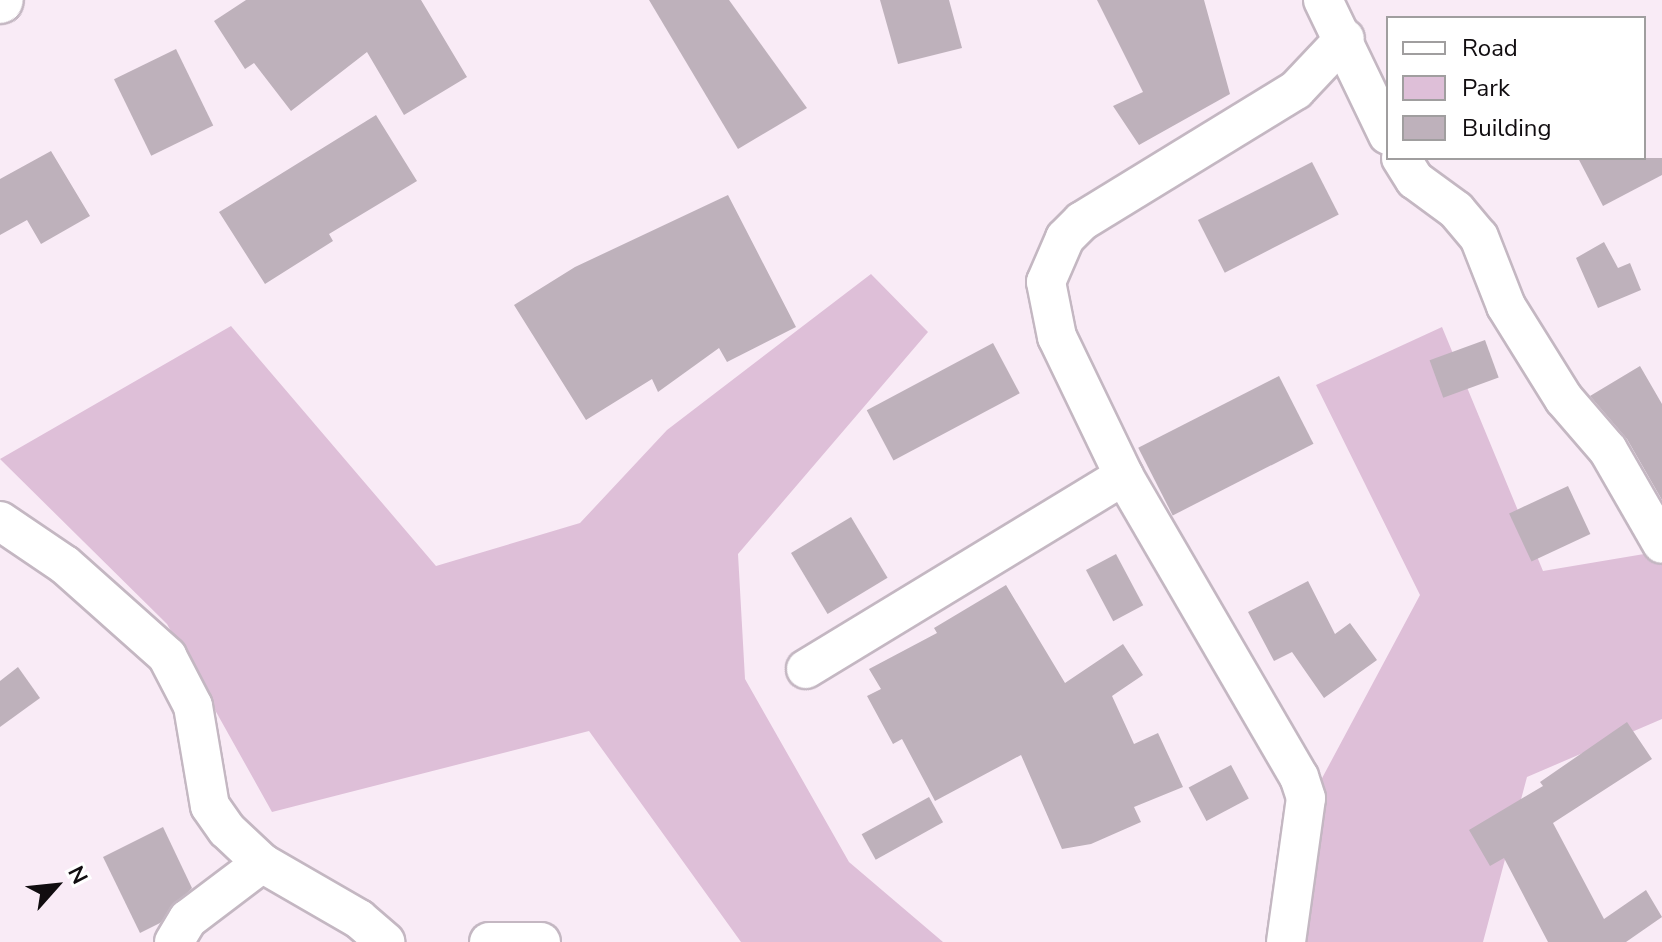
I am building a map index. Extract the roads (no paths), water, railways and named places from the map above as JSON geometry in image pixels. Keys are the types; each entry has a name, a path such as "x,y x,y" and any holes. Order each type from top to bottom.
{"street":[{"path":"1323,0 1345,38 1386,130"},
{"path":"1286,942 1306,798 1124,476 1057,337 1046,282 1053,260 1082,221 1296,90 1345,38"},
{"path":"1402,160 1415,180 1456,210 1479,237 1506,306 1564,399 1608,450 1662,544"},
{"path":"806,669 1124,476"},
{"path":"0,521 65,565 167,656 193,706 210,806 262,863 359,919 385,942"},
{"path":"174,942 188,919 262,863"},
{"path":"489,942 541,942"}]}
